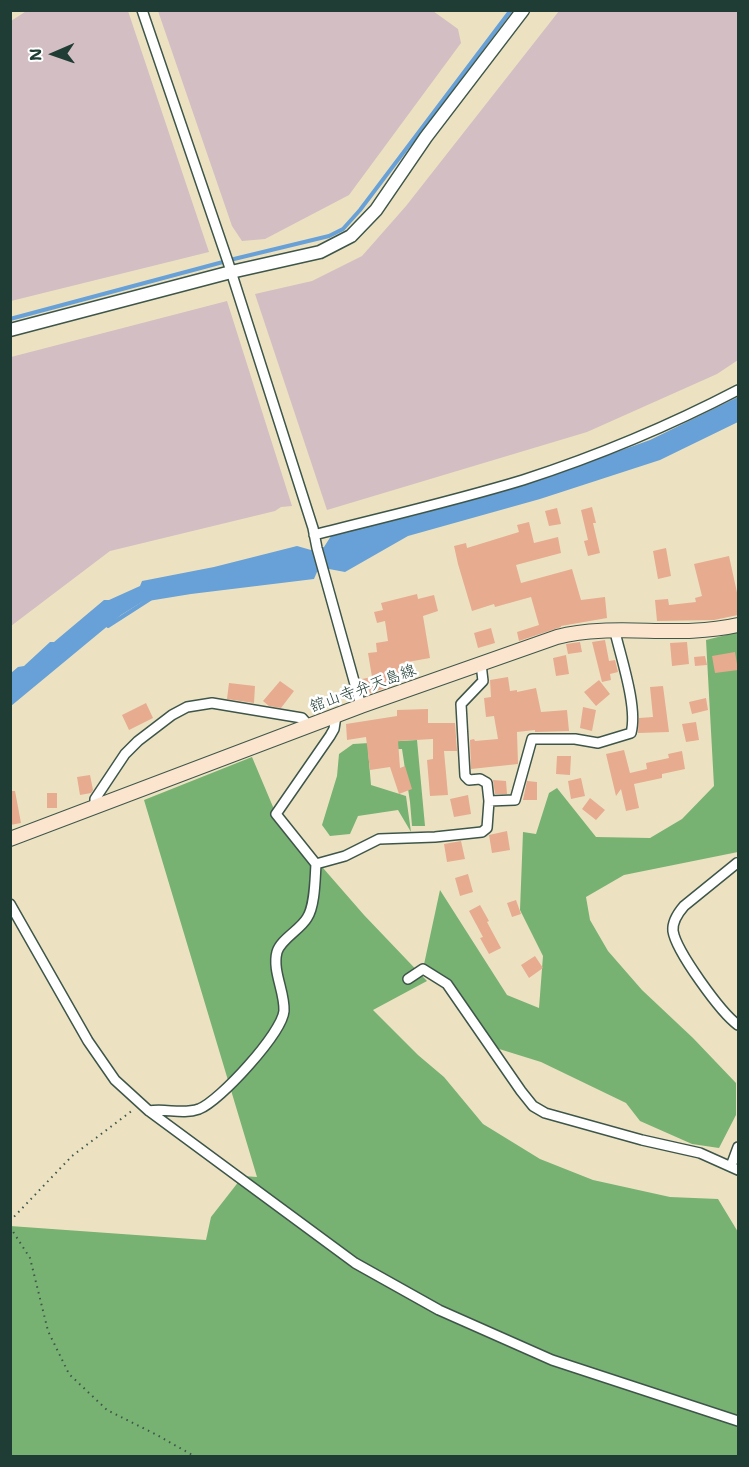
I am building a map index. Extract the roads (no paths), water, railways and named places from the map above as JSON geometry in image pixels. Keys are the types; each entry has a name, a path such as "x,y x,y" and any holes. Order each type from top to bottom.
{"main road":[{"name":"舘山寺弁天島線","path":"10,839 361,706 567,635 588,632 699,632 738,625"}],"street":[{"path":"142,10 231,272 314,535 361,706"},
{"path":"10,330 231,272 320,252 351,236 365,224 426,137 523,10"},
{"path":"314,535 523,479 633,440 738,390"},
{"path":"489,801 515,800 532,739 575,739 598,743 631,732 633,725 631,701 615,632"},
{"path":"316,864 345,856 380,839 435,837 482,832 487,828 489,801 487,783 480,779 469,780 465,776 461,704 483,681 481,664"},
{"path":"95,807 95,799 125,754 149,731 187,707 204,703 221,705 302,718 309,726"},
{"path":"149,1111 159,1109 180,1113 200,1109 227,1090 280,1025 284,1011 276,959 278,950 308,917 314,893 316,864 276,814 330,736 334,729 336,716"},
{"path":"738,864 684,906 673,928 677,944 711,995 729,1018 738,1025"},
{"path":"10,904 88,1041 115,1080 149,1111 355,1263 392,1286 440,1310 552,1360 738,1421"},
{"path":"408,979 423,969 447,984 521,1091 533,1106 546,1113 631,1137 700,1153 735,1168 738,1147"}],"water":[{"path":"738,397 738,422 660,460 540,499 408,536 345,572 329,569 317,572 314,579 142,602 121,615 11,706 11,673 18,667 24,666 50,642 54,642 104,600 109,600 140,586 142,581 214,567 297,546 311,550 324,547 331,536 424,513 566,470 650,440"}],"waterway":[{"path":"234,259 329,236 343,229 360,210 511,10"},
{"path":"10,319 223,262"},
{"path":"108,626 150,599"}]}
